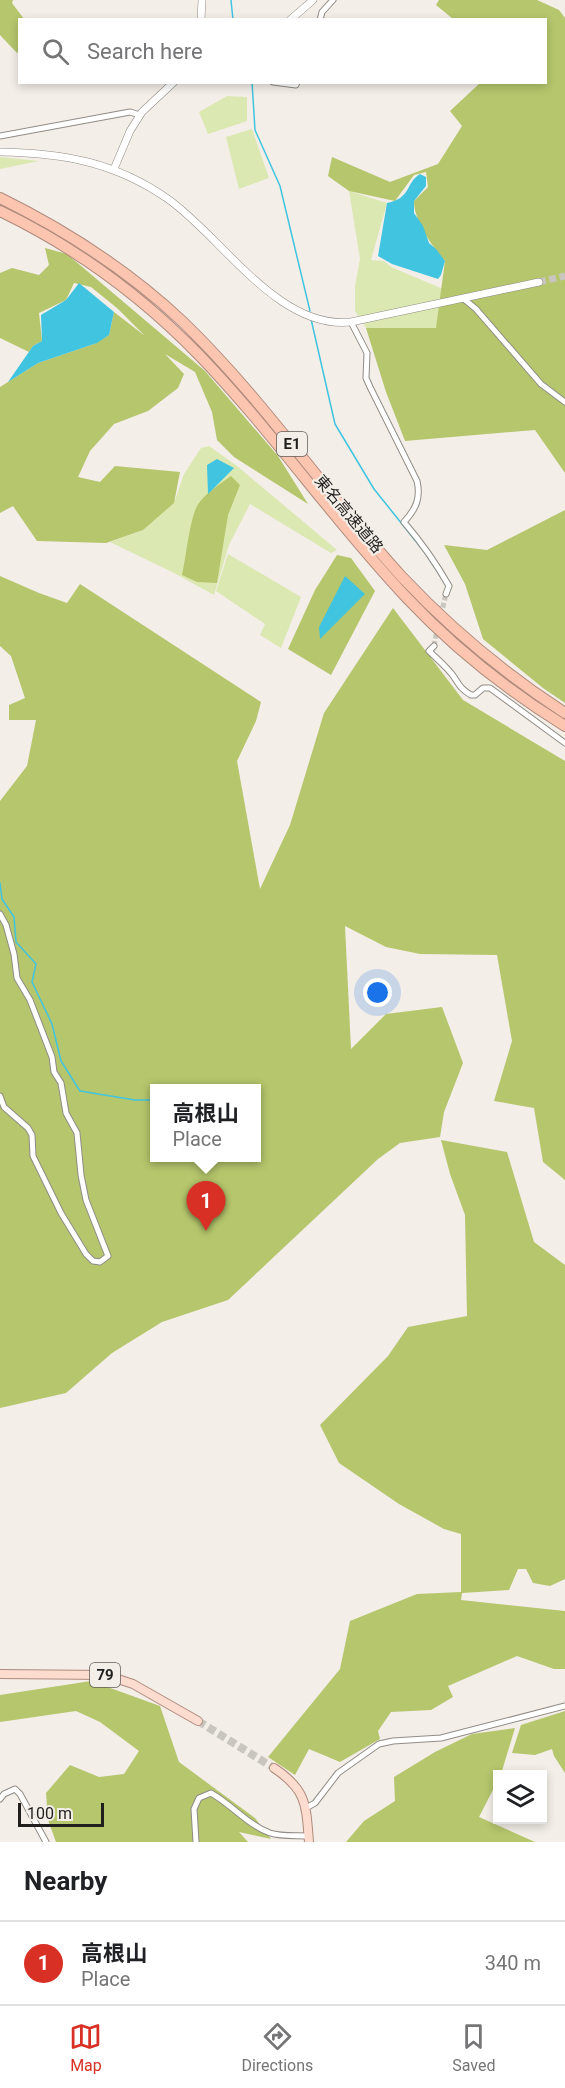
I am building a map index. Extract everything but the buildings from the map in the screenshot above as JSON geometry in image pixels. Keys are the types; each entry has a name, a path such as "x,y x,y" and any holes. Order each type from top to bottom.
{"highway":[{"name":"東名高速道路","path":"0,198 43,220 102,257 181,321 257,402 381,553 436,612 498,667 565,713"},
{"name":"東名高速道路","path":"0,211 47,235 93,264 132,293 168,325 231,390 370,558 421,612 485,670 537,709 565,726"}],"main road":[{"name":"79","path":"0,1674 106,1675 133,1684 198,1721"},
{"path":"274,1768 289,1778 300,1790 306,1808 309,1839"}],"street":[{"path":"201,18 202,0"},
{"path":"292,18 313,0"},
{"path":"320,18 322,12 333,0"},
{"path":"114,169 130,131 140,116 172,84"},
{"path":"0,135 30,132 130,112 140,116"},
{"path":"0,152 49,153 114,169 168,199 191,217 280,301 311,317 343,323 351,322 539,282"},
{"path":"464,299 476,309 541,384 565,402"},
{"path":"351,322 367,354 366,378 417,481 420,493 418,500 412,513 404,522 443,575 449,586 446,594"},
{"path":"434,646 429,651 464,691 475,695 483,688 490,688 565,743"},
{"path":"0,914 6,925 14,954 17,978 30,1000 52,1057 54,1072 61,1083 66,1113 77,1133 86,1200 108,1256 100,1262 93,1261 86,1254 61,1213 33,1156 32,1135 28,1128 4,1107 0,1096"},
{"path":"306,1808 315,1803 338,1773 379,1744 441,1738 565,1707"},
{"path":"0,1799 4,1794 15,1789 46,1842"},
{"path":"196,1842 194,1809 199,1798 211,1793 221,1798 254,1825 271,1834 309,1839"}],"green space":[{"path":"0,0 13,0 12,3 23,18 18,18 17,53 0,35"},
{"path":"439,0 537,0 559,10 565,18 565,473 535,430 405,441 386,392 366,328 436,328 445,261 425,233 415,209 414,201 428,187 426,172 414,175 395,201 349,191 328,176 332,157 390,182 438,164 462,126 450,111 479,84 547,84 547,18 452,18 436,5"},
{"path":"227,96 247,97 247,121 208,134 199,112"},
{"path":"252,129 269,178 239,189 226,137"},
{"path":"0,157 39,161 0,169"},
{"path":"349,191 387,203 371,260 384,261 391,267 455,294 436,328 366,328 355,311 355,286 360,259"},
{"path":"45,248 67,254 205,371 278,456 308,504 234,457 217,440 212,412 195,372 165,354 184,374 178,388 148,411 114,424 90,451 78,477 100,482 115,466 180,472 174,503 143,530 106,543 37,541 13,506 0,513 0,387 38,363 94,344 109,335 114,312 145,336 117,308 91,287 74,283 66,300 39,313 42,341 33,346 29,352 0,338 0,273 12,268 39,275 49,265"},
{"path":"209,446 237,466 337,550 331,553 250,504 229,545 214,595 110,542 143,530 175,500 184,474 201,448"},
{"path":"231,476 240,485 228,515 217,583 197,582 182,575 193,517 202,499"},
{"path":"565,510 565,703 483,639 465,584 444,545 487,550"},
{"path":"228,554 301,597 281,648 260,635 265,624 216,591"},
{"path":"337,555 351,558 375,591 331,675 288,649 315,590"},
{"path":"0,576 67,603 80,584 261,702 256,721 237,761 260,889 290,825 324,713 393,608 463,700 565,761 565,1180 543,1162 534,1108 494,1101 512,1041 497,955 420,954 386,947 345,926 351,1049 386,1014 442,1007 463,1063 444,1112 440,1137 400,1143 378,1159 228,1300 162,1322 112,1353 66,1393 0,1408 0,801 27,766 36,720 9,720 9,705 25,698 11,656 0,646"},
{"path":"441,1140 507,1152 534,1242 565,1265 565,1579 550,1586 533,1583 526,1569 518,1569 509,1590 462,1593 461,1600 565,1611 565,1669 554,1669 517,1656 448,1686 453,1697 431,1710 391,1712 378,1731 380,1739 340,1762 309,1749 295,1775 268,1757 340,1669 350,1621 417,1594 461,1592 461,1534 444,1529 399,1504 339,1463 320,1425 388,1356 408,1327 467,1316 465,1215"},
{"path":"91,1681 160,1706 179,1762 255,1818 271,1839 239,1832 248,1842 56,1842 48,1820 46,1793 70,1765 99,1777 124,1774 139,1751 100,1722 76,1711 0,1722 0,1695"},
{"path":"565,1711 565,1773 552,1749 535,1755 512,1753 521,1725"},
{"path":"515,1728 502,1770 493,1770 493,1790 479,1817 535,1842 346,1842 364,1821 395,1801 394,1777 435,1752 472,1734"}],"water":[{"path":"420,174 426,177 426,186 414,201 414,213 423,226 429,243 445,261 438,279 392,264 378,256 387,203 401,198"},
{"path":"79,283 114,312 109,335 97,343 38,363 8,382 33,346 42,341 41,315 66,300"},
{"path":"217,459 234,468 208,494 207,465"},
{"path":"345,576 365,594 320,639 319,627"}],"waterway":[{"path":"231,0 233,18"},
{"path":"252,84 255,130 280,186 310,311"},
{"path":"311,319 335,424 374,489 426,554 443,580"},
{"path":"0,883 2,899 14,917 16,942 36,964 32,982 52,1024 61,1061 80,1091 135,1100 150,1100"}],"tunnel":[{"path":"539,282 565,276"},
{"path":"441,615 446,594"},
{"path":"434,646 437,630"},
{"path":"198,1721 274,1768"}],"place":[{"name":"高根山","path":"206,1231"}]}
